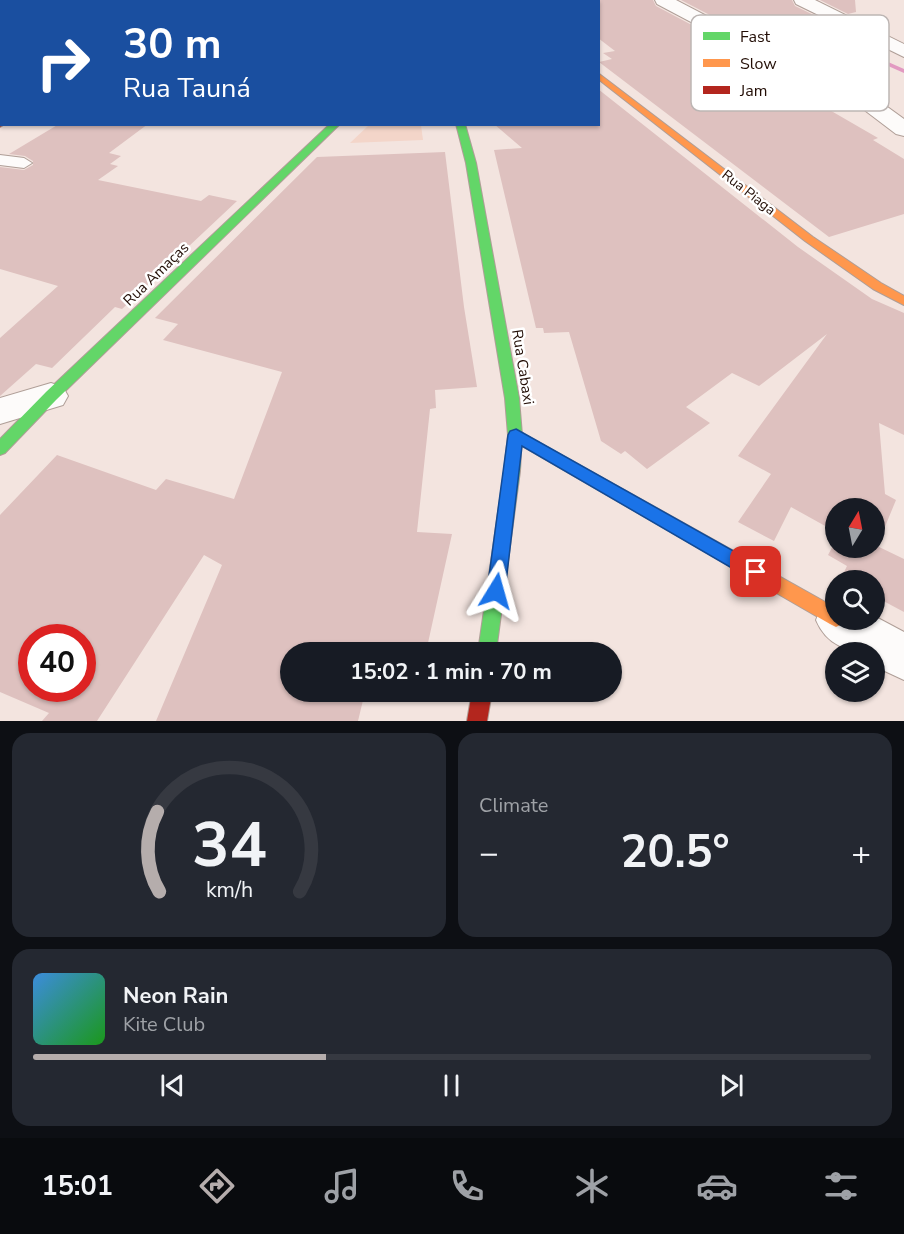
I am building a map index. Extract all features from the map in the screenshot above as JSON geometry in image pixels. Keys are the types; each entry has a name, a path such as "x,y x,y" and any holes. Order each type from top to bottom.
{"street":[{"path":"663,0 692,15"},
{"path":"802,0 832,15"},
{"path":"889,44 904,51"},
{"name":"Rua Piaga","path":"600,77 809,239 877,286 904,301"},
{"path":"878,111 904,129"},
{"name":"Rua Amaças","path":"0,449 51,396 334,126"},
{"name":"Rua Cabaxi","path":"461,126 471,163 512,398 516,435 489,642"},
{"path":"0,411 51,396"},
{"path":"516,435 825,612"},
{"path":"856,630 904,657"},
{"path":"477,721 480,702"}],"lane":[{"path":"0,160 24,163"}],"shaded area":[{"path":"368,126 421,126 423,140 350,143"}],"building":[{"path":"600,0 653,0 656,6 691,25 691,111 831,111 878,138 873,140 904,159 904,214 829,237 600,63 612,59 603,53 615,51 600,40"},
{"path":"681,0 792,0 795,6 814,15 710,15"},
{"path":"820,0 855,0 856,12 848,14"},
{"path":"600,91 798,247 872,299 904,313 904,435 879,423 885,494 896,500 885,527 885,498 825,498 825,526 791,507 774,541 738,522 771,474 738,456 827,334 759,386 732,373 686,407 710,423 647,469 625,451 621,454 601,441 569,332 544,333 543,328 536,328 494,150 522,148 496,126 600,126"},
{"path":"56,126 145,126 109,153 121,156 110,164 118,166 98,180 201,201 209,195 237,201 122,309 115,307 52,368 36,364 0,396 0,338 58,286 0,269 0,167 24,170 33,165 33,161 25,156 9,154"},
{"path":"445,152 464,307 477,387 435,390 436,408 430,409 417,532 452,534 428,642 280,642 280,702 363,702 358,721 156,721 222,565 204,555 97,721 42,721 49,713 23,702 96,702 96,624 18,624 18,700 0,692 0,515 57,455 156,490 166,479 234,499 282,372 163,340 178,324 155,318 317,157"},
{"path":"885,550 904,559 904,612 885,602 885,570 845,570 847,566 833,558 885,558"}],"waterway":[{"path":"889,64 904,71"}],"traffic: fast":[{"path":"0,449 51,396 334,126"},
{"path":"461,126 471,163 512,398 515,435 488,642"}],"traffic: slow":[{"path":"600,77 809,239 877,286 904,301"},
{"path":"515,435 825,612"}],"traffic: jam":[{"path":"477,721 480,702"}],"route":[{"path":"496,591 516,435 756,572"}]}
